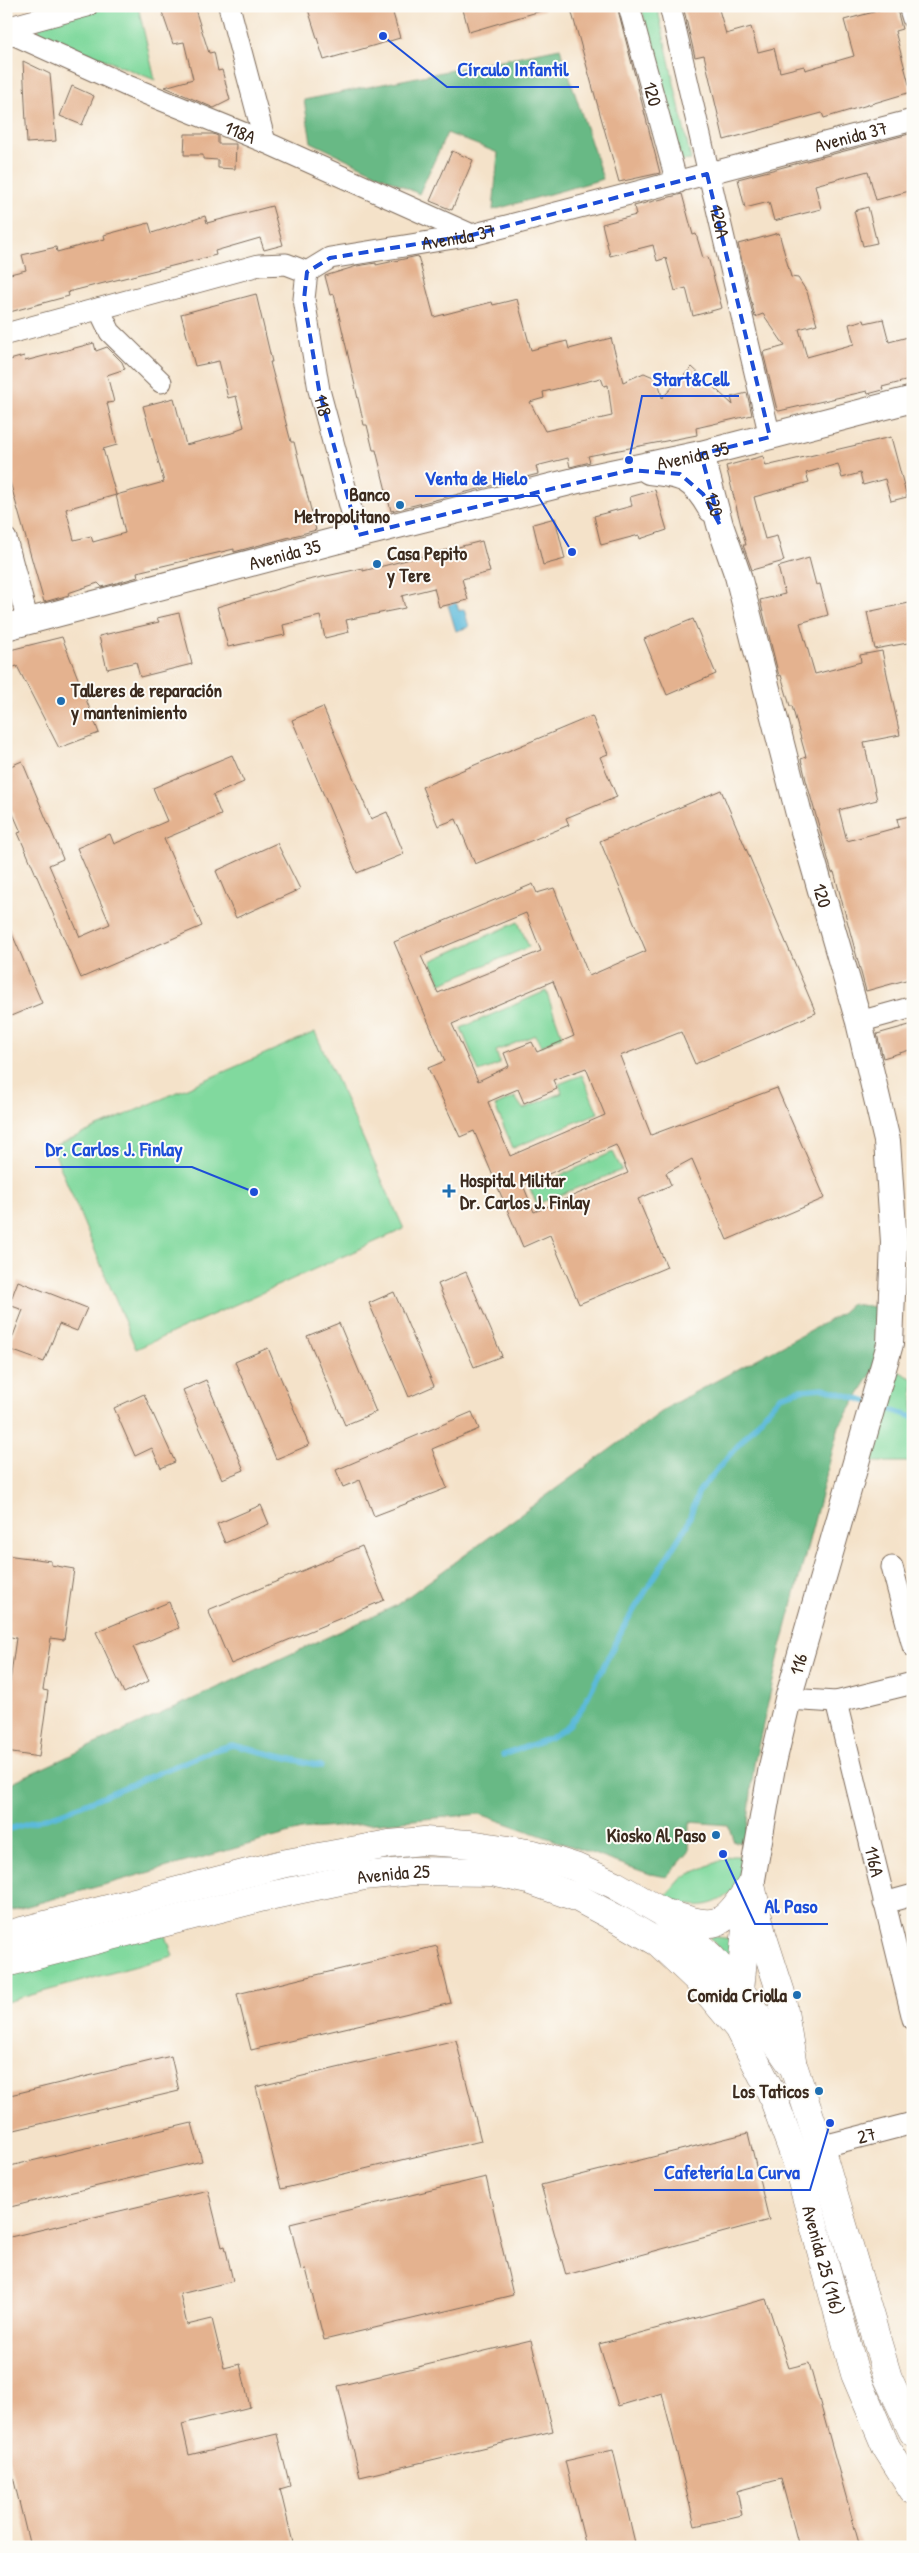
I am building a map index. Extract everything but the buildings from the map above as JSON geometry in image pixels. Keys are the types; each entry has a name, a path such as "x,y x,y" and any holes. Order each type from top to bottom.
{"main road":[{"name":"Avenida 25","path":"6,1935 282,1864 389,1844 424,1842 470,1844 550,1859 575,1867 615,1885 662,1912 710,1956 741,1980"},
{"name":"Avenida 25","path":"6,1963 264,1897 364,1876 412,1871 492,1872 529,1880 576,1897 659,1943 696,1978 738,2028"},
{"path":"662,1912 700,1924 719,1922 732,1914 751,1885"},
{"path":"751,1885 762,1934 781,1993 794,2068"},
{"path":"738,2028 751,1885"},
{"path":"741,1980 750,1964 759,1963 767,1966 775,1974"},
{"name":"Avenida 25 (116)","path":"741,1980 794,2068 820,2146 888,2378 913,2432"},
{"name":"Avenida 25 (116)","path":"738,2028 771,2092 796,2160 855,2374 886,2447 913,2490"}],"street":[{"path":"6,30 87,6"},
{"path":"229,6 265,142"},
{"name":"120","path":"629,6 677,183"},
{"name":"120A","path":"670,6 770,437"},
{"path":"909,6 913,19"},
{"name":"118A","path":"6,30 130,87 265,142 472,235"},
{"name":"Avenida 37","path":"306,272 330,258 472,235 913,120"},
{"path":"6,334 259,265 286,264 306,272"},
{"name":"118","path":"306,272 304,299 319,390 358,536"},
{"path":"99,308 110,332 161,382"},
{"name":"Avenida 35","path":"17,624 578,480 701,454 913,399"},
{"name":"120","path":"701,454 720,525 738,576 799,814 859,1022 887,1141 894,1242 890,1344"},
{"path":"631,470 680,474 703,494 720,525"},
{"path":"6,539 17,624"},
{"path":"859,1022 913,1007"},
{"name":"116","path":"751,1885 772,1766 788,1699 890,1344"},
{"path":"892,1567 913,1646"},
{"path":"788,1699 836,1702 913,1683"},
{"name":"116A","path":"836,1702 913,2019"},
{"path":"884,1903 913,1895"},
{"name":"27","path":"820,2146 913,2123"}],"highlighted area":[{"path":"707,174 770,437 701,454 720,525 703,494 680,474 631,470 358,535 319,390 304,299 307,272 330,258 472,235"}],"green space":[{"path":"110,6 138,6 155,80 39,33 38,25"},
{"path":"641,6 657,6 691,160 681,161"},
{"path":"560,48 603,179 493,210 498,153 447,133 419,194 311,142 304,100"},
{"path":"518,922 529,947 441,983 431,961"},
{"path":"546,991 562,1036 541,1046 535,1035 496,1051 500,1064 479,1072 461,1028"},
{"path":"315,1032 404,1229 136,1349 52,1147"},
{"path":"582,1075 598,1113 513,1148 495,1106 515,1097 523,1109 562,1093 559,1084"},
{"path":"613,1152 622,1170 537,1204 530,1189"},
{"path":"851,1304 884,1308 890,1344 839,1426 779,1655 754,1764 746,1842 734,1842 728,1825 690,1822 689,1852 667,1877 650,1874 480,1814 301,1830 6,1912 6,1785 395,1606 671,1405 839,1315"},
{"path":"896,1370 913,1379 913,1462 869,1462"},
{"path":"731,1856 750,1856 745,1871 738,1883 719,1900 707,1905 694,1905 680,1903 666,1896 683,1877"},
{"path":"162,1924 173,1956 6,2002 6,1963"},
{"path":"708,1936 735,1939 731,1960"}],"water":[{"path":"456,602 459,611 464,609 469,627 456,631 448,605"}],"waterway":[{"path":"503,1755 550,1738 569,1725 582,1708 624,1626 687,1525 699,1491 780,1396 800,1390 824,1388 868,1402"},
{"path":"879,1406 913,1417"},
{"path":"6,1830 65,1812 211,1751 232,1745 321,1766"}],"place":[{"name":"Círculo Infantil","path":"383,36"},
{"name":"Start&Cell","path":"629,460"},
{"name":"Banco Metropolitano","path":"400,505"},
{"name":"Venta de Hielo","path":"572,552"},
{"name":"Casa Pepito y Tere","path":"377,564"},
{"name":"Talleres de reparación y mantenimiento","path":"61,701"},
{"name":"Hospital Militar Dr. Carlos J. Finlay","path":"449,1191"},
{"name":"Dr. Carlos J. Finlay","path":"254,1192"},
{"name":"Kiosko Al Paso","path":"716,1835"},
{"name":"Al Paso","path":"723,1854"},
{"name":"Comida Criolla","path":"797,1995"},
{"name":"Los Taticos","path":"819,2091"},
{"name":"Cafetería La Curva","path":"830,2123"}]}
